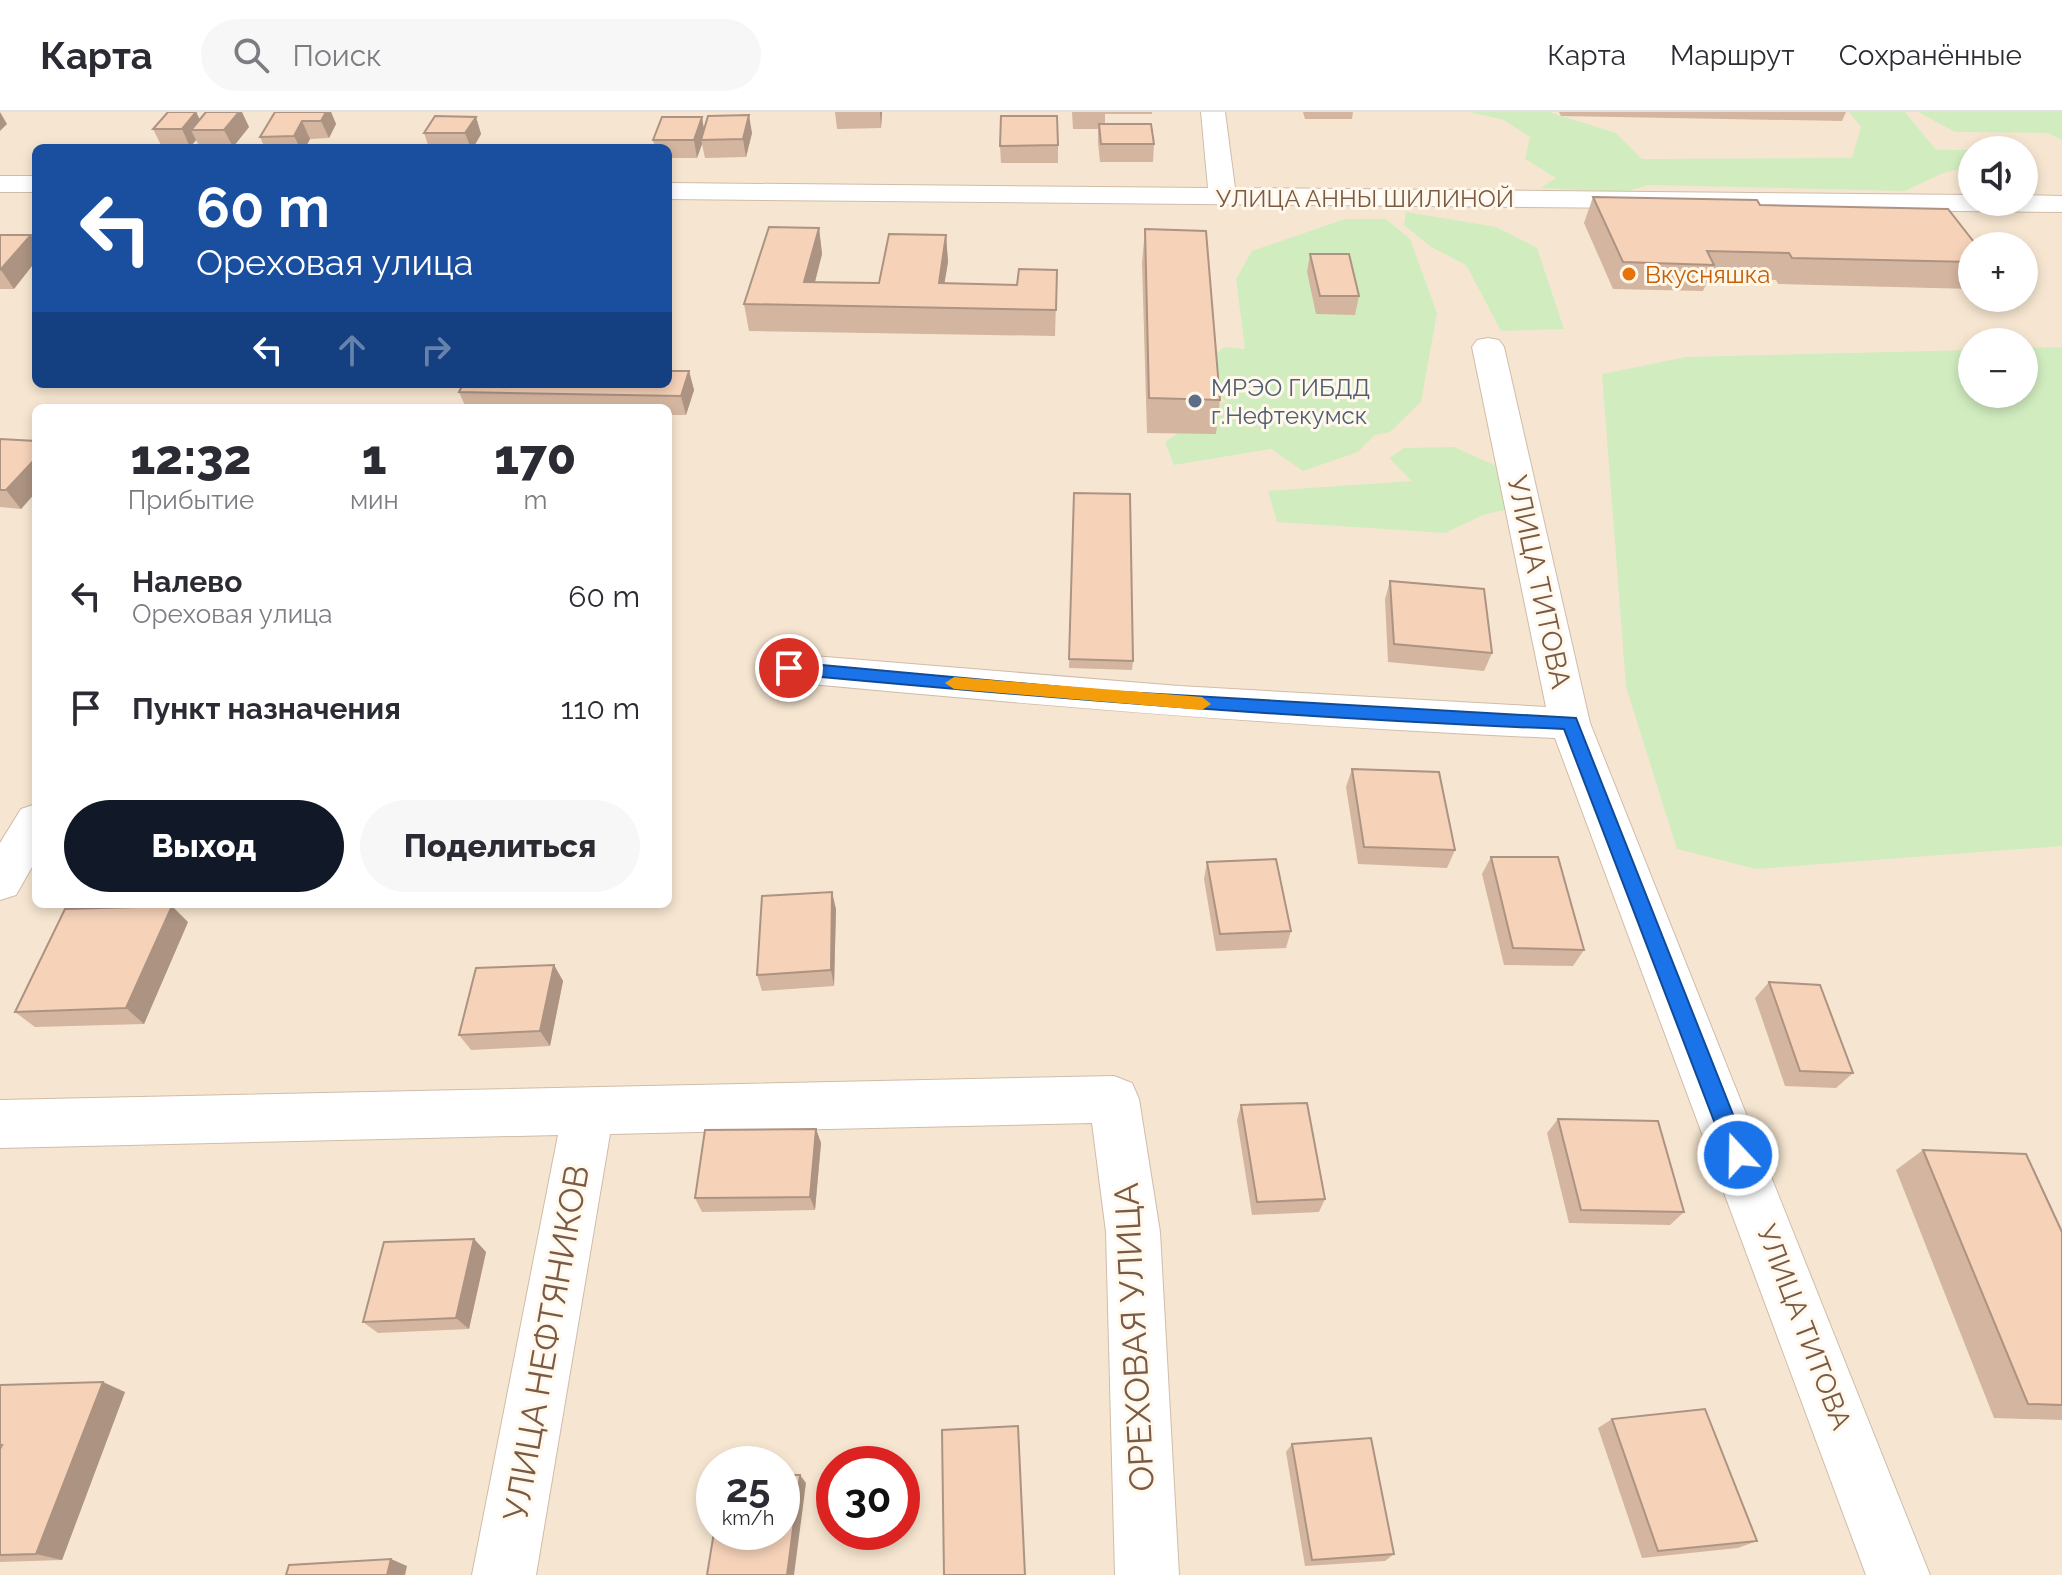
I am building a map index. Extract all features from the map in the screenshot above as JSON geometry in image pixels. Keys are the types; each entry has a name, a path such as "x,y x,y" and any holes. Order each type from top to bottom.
{"street":[{"path":"1213,112 1223,197"},
{"path":"0,184 32,184"},
{"name":"УЛИЦА АННЫ ШИЛИНОЙ","path":"672,191 2062,204"},
{"name":"УЛИЦА ТИТОВА","path":"1488,347 1570,723 1898,1575"},
{"path":"789,668 1105,697 1405,717 1570,723"},
{"path":"0,882 32,828"},
{"name":"ОРЕХОВАЯ УЛИЦА","path":"588,1111 1114,1099 1133,1232 1147,1575"},
{"path":"0,1124 588,1111"},
{"name":"УЛИЦА НЕФТЯНИКОВ","path":"504,1575 588,1111"}],"shaded area":[{"path":"0,112 2062,112 2062,1575 0,1575"}],"green space":[{"path":"1469,112 1549,112 1616,133 1642,159 1852,158 1861,127 1849,112 1905,112 1936,150 1958,150 1958,169 1905,191 1649,185 1624,192 1540,188 1556,178 1525,159 1530,137 1504,120"},
{"path":"1918,112 2062,112 2062,140 2047,133 1955,132"},
{"path":"1406,212 1496,227 1537,248 1564,329 1501,331 1466,265 1431,247 1404,225"},
{"path":"1345,219 1386,219 1410,239 1437,313 1421,402 1390,432 1375,435 1358,452 1303,471 1271,449 1174,465 1165,442 1225,401 1196,367 1225,347 1245,349 1236,279 1252,251"},
{"path":"2062,347 2062,846 1756,869 1677,849 1626,687 1602,374 1686,357 1958,350 1958,408 2038,408 2038,348"},
{"path":"1454,447 1530,481 1529,504 1483,515 1445,533 1277,522 1268,491 1412,481 1389,458 1404,448"}],"building":[{"path":"168,112 196,112 182,129 153,129"},
{"path":"206,112 239,112 224,130 191,130"},
{"path":"275,112 326,112 321,121 302,121 294,136 260,137"},
{"path":"749,115 743,139 701,140 708,116"},
{"path":"435,116 476,117 465,133 424,133"},
{"path":"1001,116 1057,116 1058,145 1000,146"},
{"path":"662,117 702,117 694,140 653,140"},
{"path":"1099,124 1151,124 1154,144 1101,144"},
{"path":"1593,197 1757,200 1760,205 1948,209 1966,232 1958,232 1958,262 1792,258 1789,253 1707,251 1714,265 1623,262"},
{"path":"769,227 819,228 804,282 879,283 889,234 946,235 939,283 1017,285 1019,269 1057,270 1056,310 744,304"},
{"path":"1145,229 1206,231 1220,400 1149,398"},
{"path":"0,235 31,235 0,270"},
{"path":"1310,254 1349,254 1359,296 1320,296"},
{"path":"672,371 689,371 681,396 459,392 461,388 672,388"},
{"path":"0,439 32,441 32,462 6,490 0,490"},
{"path":"1074,493 1130,494 1133,661 1069,659"},
{"path":"1390,581 1484,589 1492,653 1394,644"},
{"path":"1352,769 1439,772 1455,850 1364,847"},
{"path":"1491,857 1558,857 1584,950 1513,948"},
{"path":"1276,859 1291,931 1220,934 1207,862"},
{"path":"832,892 831,970 757,975 762,896"},
{"path":"171,908 126,1008 15,1012 65,909"},
{"path":"554,965 540,1031 459,1035 476,968"},
{"path":"1769,982 1820,985 1853,1073 1800,1071"},
{"path":"1307,1103 1325,1199 1257,1202 1241,1105"},
{"path":"1558,1119 1658,1121 1684,1212 1581,1210"},
{"path":"816,1129 810,1197 695,1198 705,1130"},
{"path":"1923,1150 2026,1154 2062,1232 2062,1405 2028,1404"},
{"path":"474,1239 456,1318 363,1322 384,1242"},
{"path":"103,1382 36,1554 0,1555 0,1385"},
{"path":"1705,1409 1757,1541 1658,1551 1612,1419"},
{"path":"1018,1426 1025,1575 944,1575 942,1430"},
{"path":"1371,1438 1394,1554 1312,1560 1292,1444"},
{"path":"711,1550 790,1550 787,1575 707,1575"},
{"path":"391,1559 387,1575 286,1575 289,1565"}],"slow traffic":[{"path":"954,683 1202,704"}],"place":[{"name":"Вкусняшка","path":"1629,274"},
{"name":"МРЭО ГИБДД г.Нефтекумск","path":"1195,401"}],"route":[{"path":"789,668 1105,697 1405,717 1570,723 1738,1155"}]}
